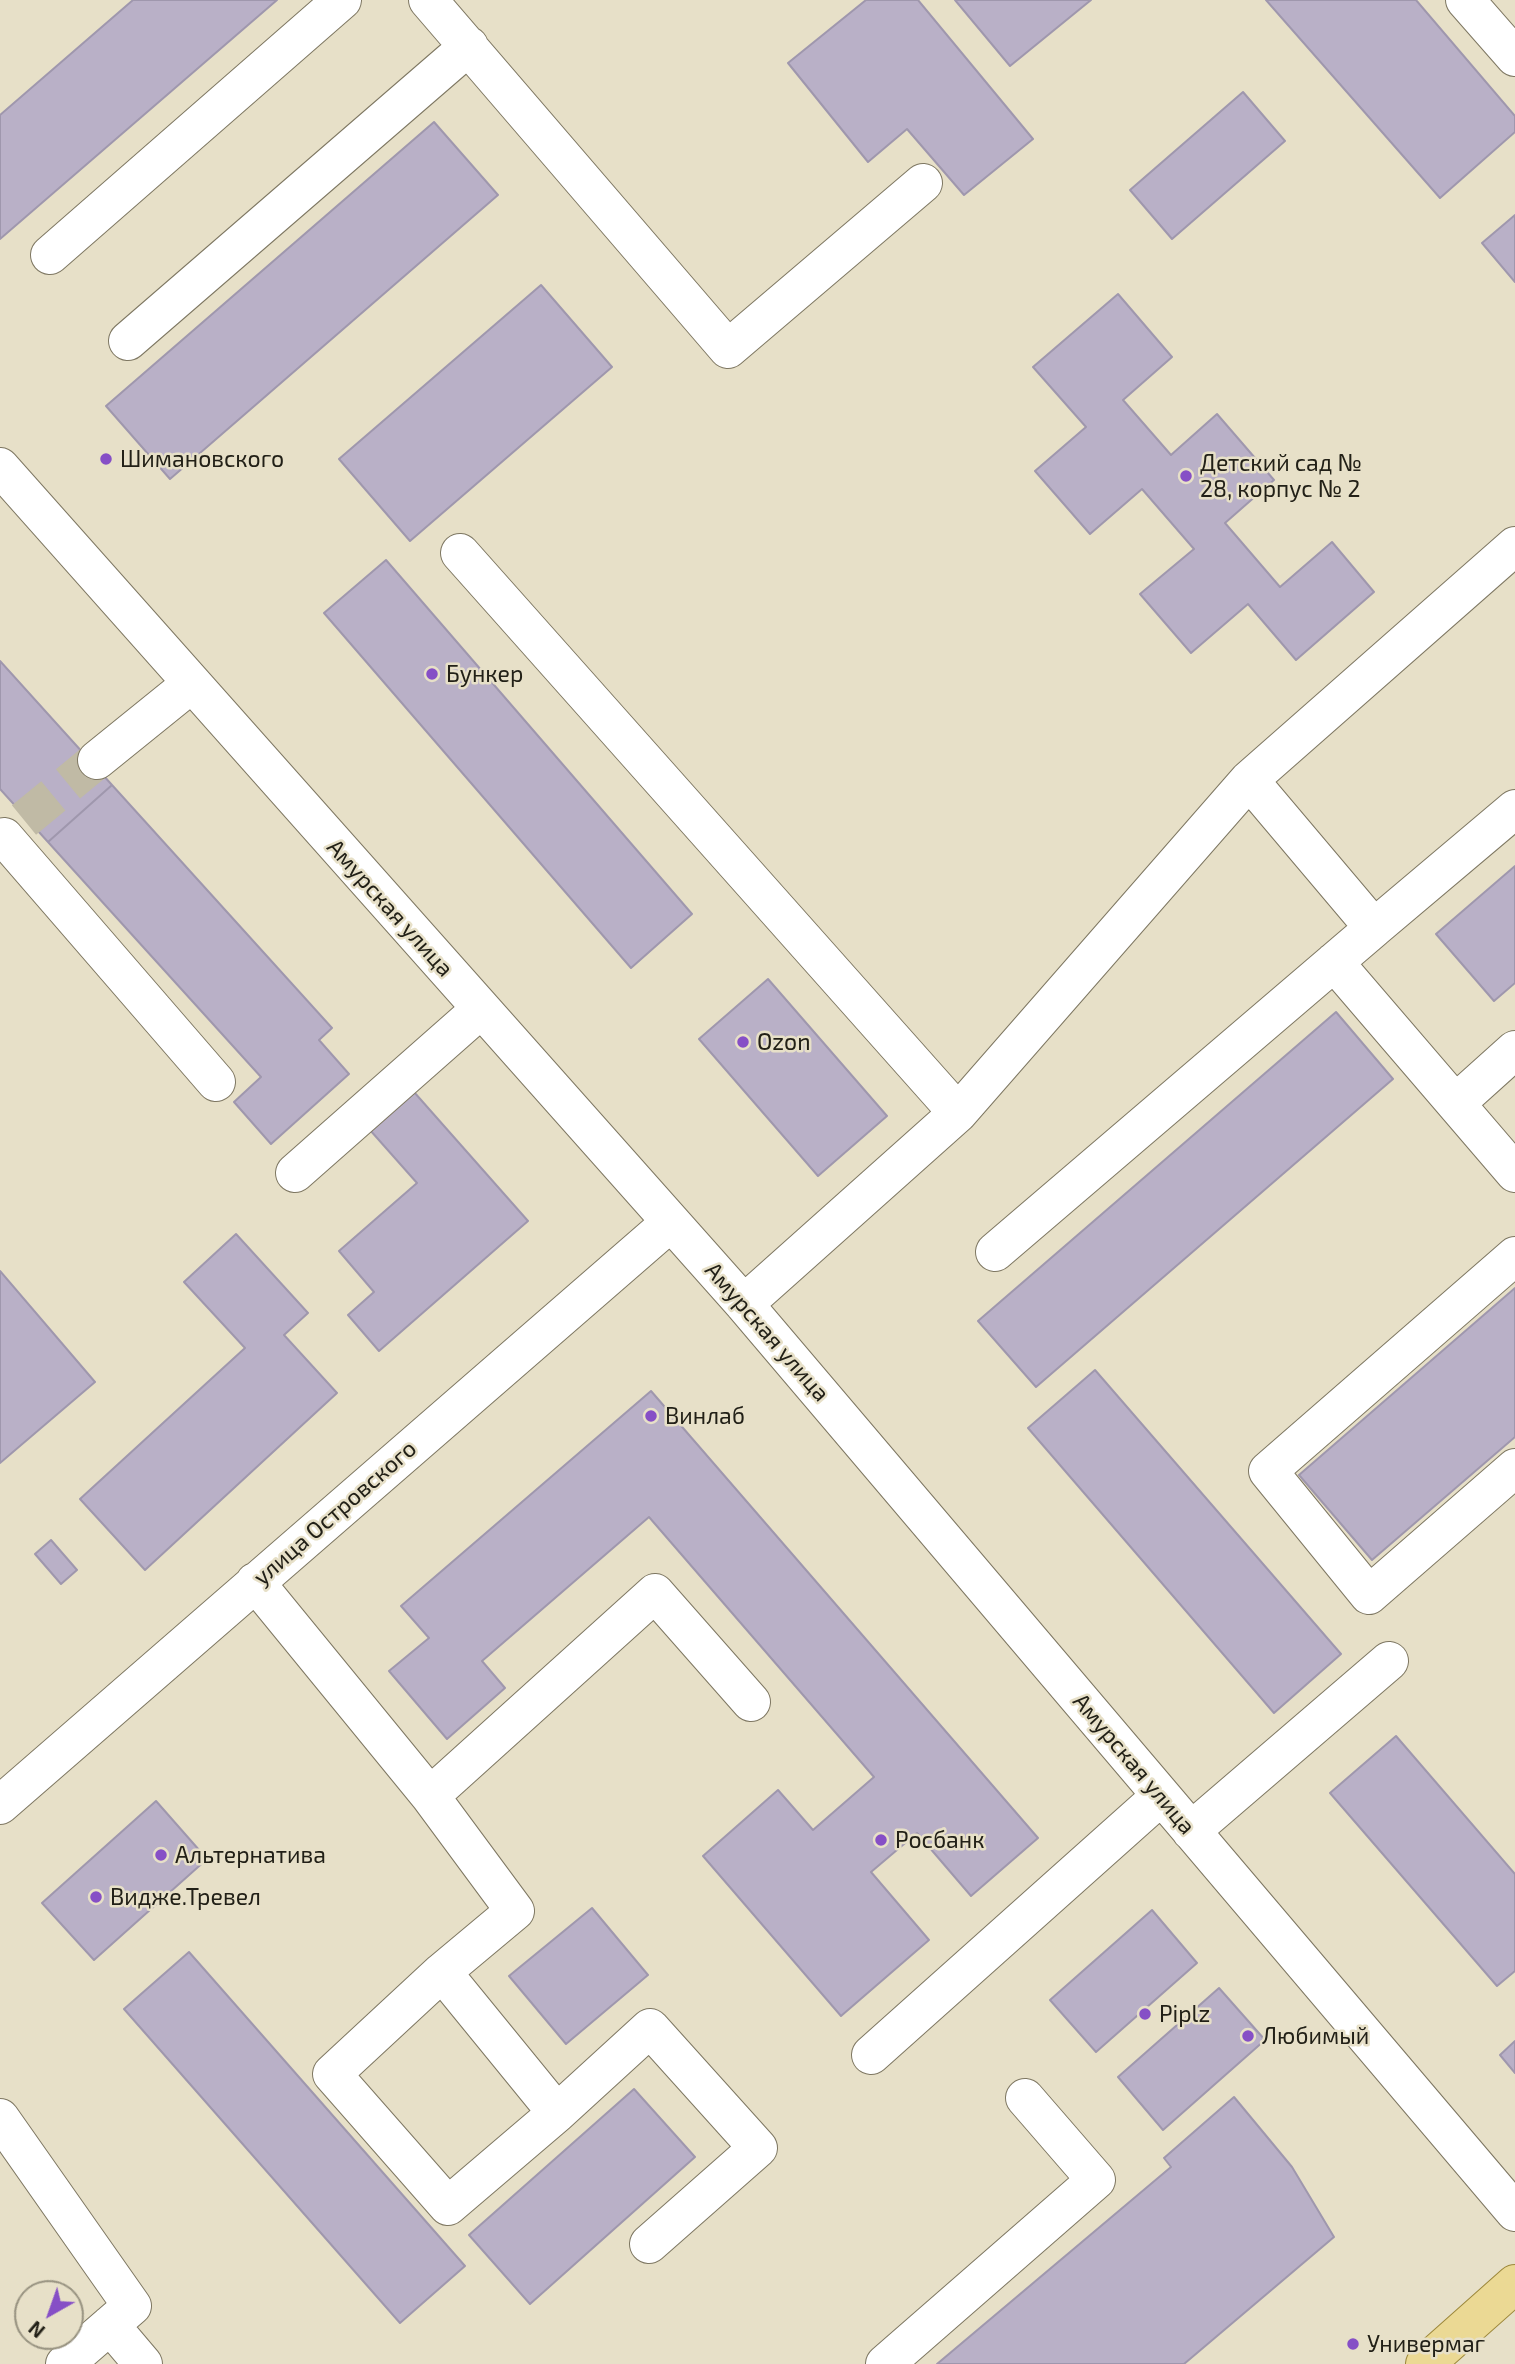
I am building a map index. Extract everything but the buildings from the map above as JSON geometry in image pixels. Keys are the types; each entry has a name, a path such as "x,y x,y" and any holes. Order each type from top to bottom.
{"main road":[{"path":"1425,2364 1515,2284"}],"street":[{"path":"50,255 342,0"},
{"path":"428,0 728,349 923,183"},
{"path":"1465,0 1515,57"},
{"path":"128,341 468,46"},
{"name":"Амурская улица","path":"0,467 744,1304 1515,2212"},
{"path":"744,1304 958,1113 1249,780 1515,546"},
{"path":"460,553 958,1113"},
{"path":"97,760 191,684"},
{"path":"1249,780 1374,928"},
{"path":"995,1252 1515,809"},
{"path":"9,830 216,1082"},
{"path":"1335,962 1515,1173"},
{"path":"295,1173 481,1009"},
{"path":"1455,1103 1515,1050"},
{"name":"улица Островского","path":"0,1805 671,1222"},
{"path":"1515,1256 1268,1471 1369,1595 1515,1468"},
{"path":"255,1582 430,1796 515,1911 442,1972 332,2074 448,2206 557,2113 650,2028 758,2148 649,2244"},
{"path":"430,1796 655,1593 751,1702"},
{"path":"1191,1831 1389,1661"},
{"path":"871,2055 1161,1796"},
{"path":"442,1972 557,2113"},
{"path":"885,2364 1096,2180 1024,2098"},
{"path":"0,2118 132,2306 65,2364"},
{"path":"110,2325 143,2364"}],"tunnel":[{"path":"24,820 97,760"}],"place":[{"name":"Шимановского","path":"106,459"},
{"name":"Детский сад № 28, корпус № 2","path":"1186,476"},
{"name":"Бункер","path":"432,674"},
{"name":"Ozon","path":"743,1042"},
{"name":"Винлаб","path":"651,1416"},
{"name":"Росбанк","path":"881,1840"},
{"name":"Альтернатива","path":"161,1855"},
{"name":"Видже.Тревел","path":"96,1897"},
{"name":"Piplz","path":"1145,2014"},
{"name":"Любимый","path":"1248,2036"},
{"name":"Универмаг","path":"1353,2344"}]}
